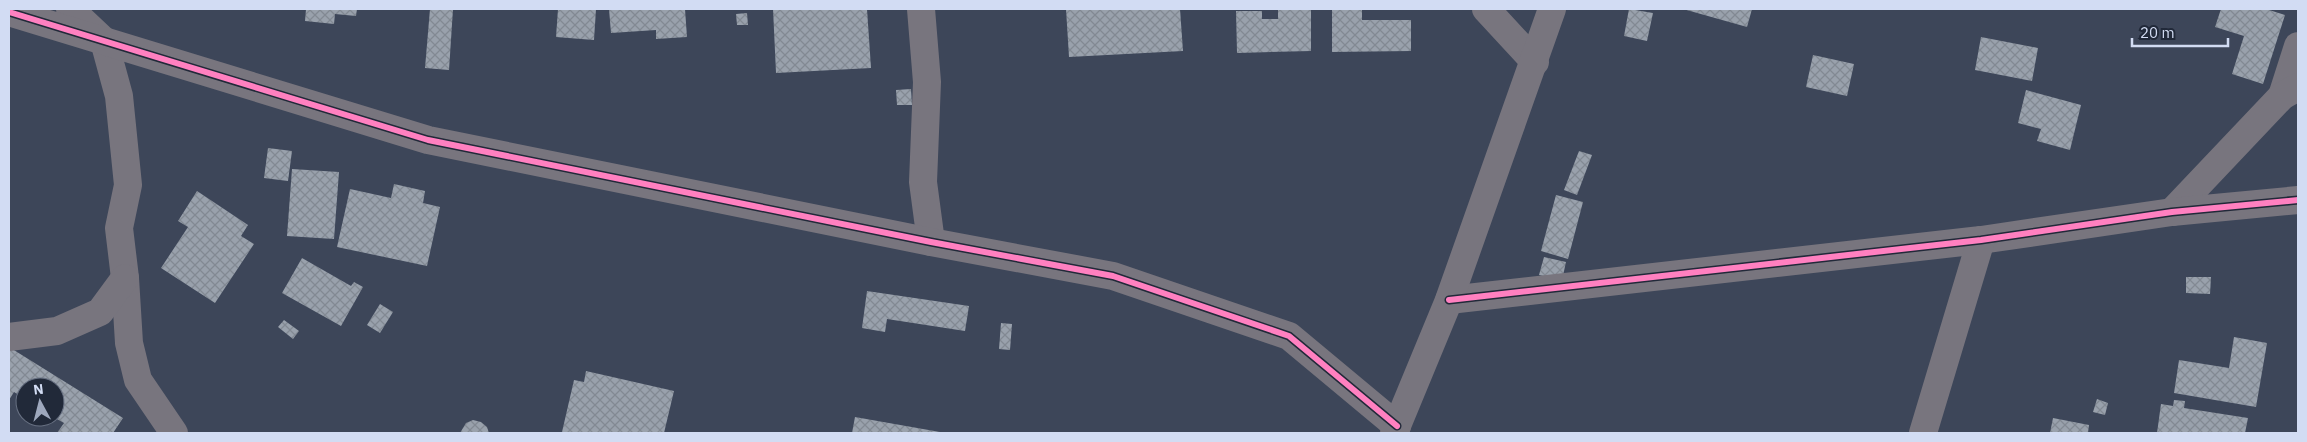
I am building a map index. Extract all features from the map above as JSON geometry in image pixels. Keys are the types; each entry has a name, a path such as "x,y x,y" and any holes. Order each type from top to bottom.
{"street":[{"path":"70,9 104,41 120,96 128,185 119,228 125,278 128,343 138,380 152,404 174,433"},
{"path":"921,9 926,82 923,182 931,242"},
{"path":"1486,9 1535,62"},
{"path":"9,12 428,140 931,242 1113,276 1289,336 1396,430 1449,300 1535,62 1552,9"},
{"path":"2172,212 2290,91 2298,46"},
{"path":"1449,300 1980,240 2172,212 2298,200"},
{"path":"1923,433 1980,240"},
{"path":"9,337 56,331 100,312 125,278"}],"building":[{"path":"306,9 357,9 356,16 335,14 334,24 305,21"},
{"path":"430,9 453,9 449,70 425,68"},
{"path":"558,9 596,9 594,40 556,37"},
{"path":"609,9 685,9 687,37 656,39 656,30 611,33"},
{"path":"773,9 867,9 871,68 776,73"},
{"path":"1066,9 1180,9 1183,51 1069,57"},
{"path":"1278,9 1311,9 1311,51 1237,53 1236,11 1262,11 1262,19 1278,19"},
{"path":"1332,9 1362,9 1362,20 1411,20 1411,51 1332,52"},
{"path":"1629,9 1653,13 1647,41 1624,36"},
{"path":"1683,9 1752,9 1747,27"},
{"path":"2221,9 2266,9 2285,15 2263,84 2232,74 2244,36 2215,27"},
{"path":"747,13 748,25 737,25 736,14"},
{"path":"1981,37 2038,48 2032,81 1975,70"},
{"path":"1813,55 1854,64 1847,96 1806,87"},
{"path":"911,89 912,105 897,105 896,90"},
{"path":"2026,90 2081,105 2070,150 2037,141 2041,129 2018,123"},
{"path":"268,148 292,151 288,181 264,178"},
{"path":"1579,151 1592,155 1577,195 1564,190"},
{"path":"292,169 339,172 334,239 287,236"},
{"path":"394,184 425,191 423,203 440,207 427,266 337,247 350,189 391,198"},
{"path":"197,191 248,225 241,236 254,244 215,303 161,268 188,227 178,221"},
{"path":"1556,195 1583,202 1568,259 1541,251"},
{"path":"1544,257 1566,262 1562,280 1539,275"},
{"path":"302,258 351,286 354,282 363,287 341,326 282,293"},
{"path":"2186,277 2211,277 2210,294 2186,293"},
{"path":"867,291 969,306 965,331 887,319 885,332 862,328"},
{"path":"380,304 393,312 380,333 367,325"},
{"path":"284,320 299,331 293,339 278,327"},
{"path":"1001,323 1012,324 1010,350 999,349"},
{"path":"2234,337 2267,343 2256,407 2174,393 2179,360 2229,368"},
{"path":"9,347 57,377 15,377 15,393 9,400"},
{"path":"586,371 674,391 664,433 562,432 574,380 584,382"},
{"path":"65,382 123,418 113,433 57,433 61,427 65,427"},
{"path":"2097,399 2108,403 2105,415 2093,412"},
{"path":"2174,400 2185,401 2184,408 2248,418 2245,433 2157,433 2161,404 2173,406"},
{"path":"855,417 940,432 940,433 852,433"},
{"path":"2053,418 2089,425 2088,433 2050,433"},
{"path":"473,420 481,422 487,427 489,433 460,433 466,423"}],"cycle path":[{"path":"9,12 428,140 931,242 1113,276 1289,336 1397,426"},
{"path":"1449,300 1981,240 2172,212 2298,200"}]}
